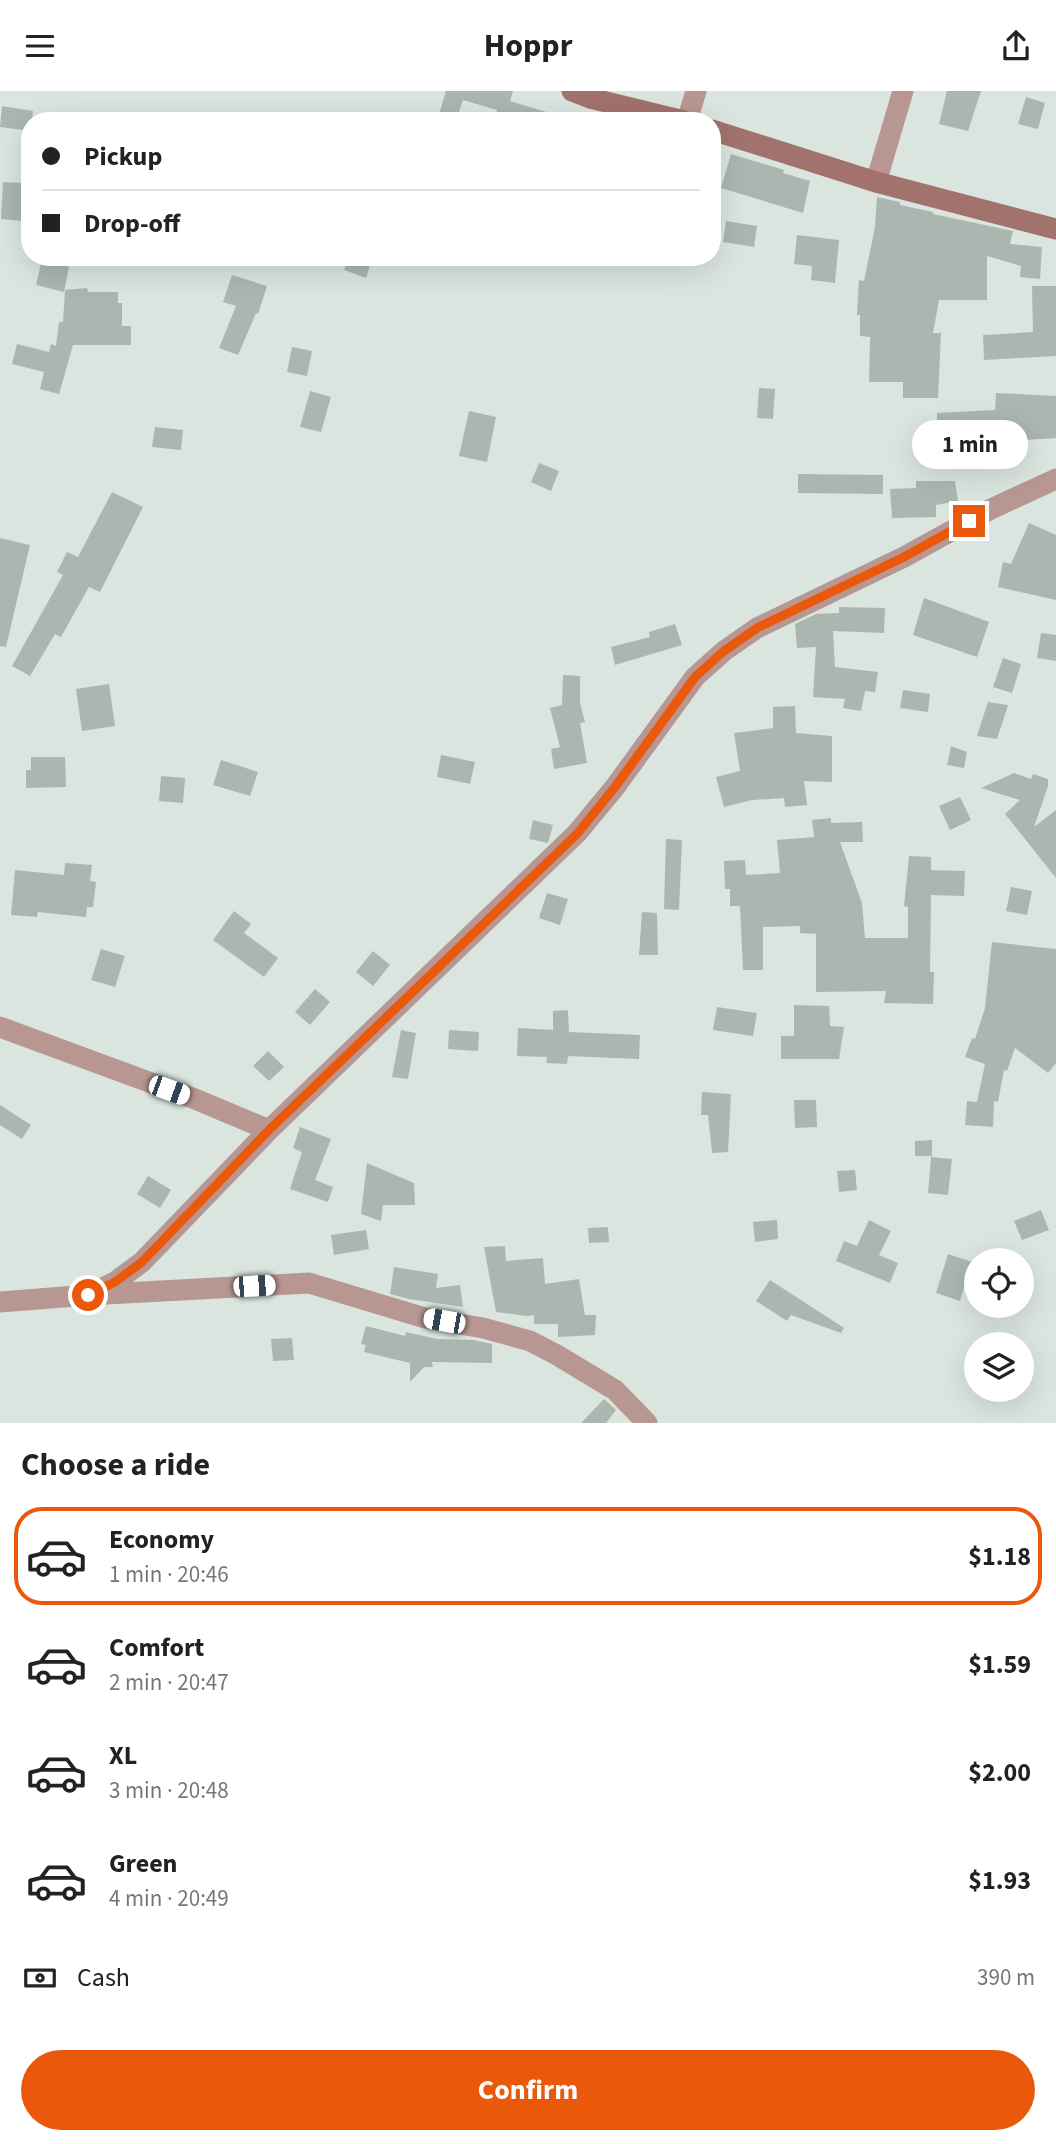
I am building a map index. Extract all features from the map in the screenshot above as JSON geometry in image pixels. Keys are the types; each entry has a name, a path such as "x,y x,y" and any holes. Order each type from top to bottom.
{"street":[{"path":"572,91 648,112"},
{"path":"688,112 696,91"},
{"path":"876,182 902,91"},
{"path":"721,133 876,182 1056,229"},
{"path":"88,1295 115,1282 142,1262 269,1130 577,834 615,787 695,677 724,651 757,628 904,557 991,509 1056,479"},
{"path":"0,1027 195,1099 269,1130"},
{"path":"0,1302 309,1283 425,1318 483,1328 530,1341 615,1390 647,1423"}],"building":[{"path":"446,91 513,91 510,101 546,112 497,112 463,100 459,112 440,112"},
{"path":"947,91 981,91 968,131 939,124"},
{"path":"1026,97 1045,103 1038,129 1018,124"},
{"path":"2,106 33,111 21,112 21,130 0,127"},
{"path":"731,154 810,181 803,213 721,188"},
{"path":"3,182 21,183 21,221 1,219"},
{"path":"877,197 933,214 1013,231 1010,244 1042,247 1040,279 1020,277 1021,266 987,256 987,300 939,300 933,333 941,333 938,398 903,398 903,382 869,382 870,337 860,336 860,315 857,315 859,280 864,281 875,227"},
{"path":"726,221 757,226 754,247 723,242"},
{"path":"797,235 839,240 835,283 811,280 812,266 794,264"},
{"path":"40,266 69,267 64,292 36,285"},
{"path":"346,266 370,266 366,278 344,270"},
{"path":"232,275 267,286 258,314 256,313 238,355 219,348 236,306 223,302"},
{"path":"1032,286 1056,286 1056,356 984,360 983,335 1033,332"},
{"path":"87,288 88,292 118,292 118,303 122,303 122,326 131,326 131,345 73,345 59,394 40,389 44,372 12,364 17,344 49,352 51,344 56,346 59,322 63,322 65,290"},
{"path":"292,347 312,351 307,376 287,372"},
{"path":"759,388 775,389 773,419 757,418"},
{"path":"310,391 331,397 321,432 300,427"},
{"path":"996,393 1056,396 1056,438 1024,440 1024,454 972,453 972,459 939,459 937,413 995,410"},
{"path":"469,411 496,417 487,462 459,456"},
{"path":"155,427 183,430 181,450 152,447"},
{"path":"539,463 559,471 551,491 531,482"},
{"path":"798,474 883,475 883,494 798,493"},
{"path":"916,481 955,481 958,501 936,505 936,517 892,518 890,489 916,488"},
{"path":"112,492 143,507 100,592 89,587 61,637 55,634 30,676 12,666 63,575 57,572 67,552 78,557"},
{"path":"1029,523 1056,535 1056,600 998,587 1003,562 1011,564"},
{"path":"0,538 30,545 6,647 0,646"},
{"path":"924,598 989,622 977,657 913,635"},
{"path":"839,607 885,608 884,633 833,631 835,667 878,672 875,692 865,691 861,711 843,708 845,699 813,697 816,647 797,648 795,624 816,614 839,613"},
{"path":"675,624 682,645 615,665 611,647 650,637 649,632"},
{"path":"1041,633 1056,635 1056,661 1037,658"},
{"path":"1003,658 1021,664 1012,693 993,687"},
{"path":"563,675 580,676 580,703 585,722 580,723 587,763 554,769 551,749 560,747 550,708 562,705"},
{"path":"109,684 115,726 82,731 76,689"},
{"path":"903,690 930,694 928,712 900,708"},
{"path":"988,702 1008,705 997,739 977,736"},
{"path":"795,706 796,733 832,736 832,782 804,781 807,805 785,807 784,798 752,800 724,807 716,777 740,771 734,733 773,728 773,707"},
{"path":"951,746 967,752 964,768 947,765"},
{"path":"441,755 475,762 470,784 437,777"},
{"path":"31,757 65,757 66,787 26,788 26,770 31,770"},
{"path":"221,760 258,772 250,796 213,785"},
{"path":"1014,773 1031,779 1033,774 1048,779 1034,827 1056,810 1056,878 1005,814 1020,800 981,788"},
{"path":"161,776 185,778 183,803 159,801"},
{"path":"960,797 971,820 950,830 939,806"},
{"path":"831,818 831,823 862,822 863,842 840,842 862,903 865,938 908,938 908,907 904,906 909,856 931,857 931,870 965,871 964,896 931,895 930,972 934,972 933,1004 884,1003 886,991 816,992 816,934 800,933 800,926 763,927 763,970 743,970 740,906 730,906 730,889 725,889 724,861 745,860 746,875 780,873 777,840 814,837 812,820"},
{"path":"533,820 553,825 548,843 529,839"},
{"path":"666,839 682,840 679,910 664,909"},
{"path":"65,863 92,865 90,881 96,882 93,907 87,907 86,917 38,912 37,917 11,915 15,870 64,875"},
{"path":"1011,887 1032,891 1027,915 1006,911"},
{"path":"547,893 568,899 560,925 539,918"},
{"path":"234,911 251,924 244,933 278,958 264,977 213,940"},
{"path":"642,912 657,913 658,955 639,955"},
{"path":"992,942 1056,949 1056,1063 1048,1073 1015,1048 1007,1071 1004,1070 998,1102 994,1101 993,1127 965,1125 967,1101 977,1102 985,1064 965,1057 972,1038 975,1039 985,1008"},
{"path":"101,949 125,956 115,987 91,980"},
{"path":"373,951 390,965 373,986 356,972"},
{"path":"315,989 330,1002 310,1025 295,1012"},
{"path":"794,1005 829,1006 830,1026 844,1027 839,1059 781,1059 781,1036 794,1036"},
{"path":"717,1007 757,1013 753,1036 713,1030"},
{"path":"568,1010 569,1032 640,1035 639,1059 568,1056 567,1064 546,1063 547,1057 517,1056 518,1028 553,1030 553,1011"},
{"path":"401,1030 416,1033 408,1079 392,1077"},
{"path":"449,1030 479,1032 478,1051 448,1049"},
{"path":"268,1051 284,1067 269,1081 253,1066"},
{"path":"702,1092 731,1094 728,1152 712,1153 708,1115 701,1115"},
{"path":"794,1100 816,1100 817,1127 795,1128"},
{"path":"0,1105 31,1125 22,1139 0,1125"},
{"path":"300,1127 331,1139 315,1180 333,1187 328,1202 290,1189 302,1152 293,1148"},
{"path":"932,1140 932,1156 915,1156 915,1141"},
{"path":"931,1157 952,1159 948,1195 928,1193"},
{"path":"367,1163 414,1183 415,1205 383,1205 381,1221 361,1214"},
{"path":"855,1170 857,1190 839,1192 837,1171"},
{"path":"148,1176 171,1190 160,1208 137,1194"},
{"path":"1041,1210 1049,1230 1022,1240 1014,1221"},
{"path":"777,1220 778,1239 755,1242 753,1222"},
{"path":"869,1220 891,1231 879,1255 898,1263 890,1283 836,1261 844,1241 857,1246"},
{"path":"608,1227 609,1242 589,1243 588,1228"},
{"path":"366,1230 369,1249 334,1255 331,1235"},
{"path":"505,1246 506,1261 543,1258 545,1284 579,1279 585,1315 596,1315 595,1335 558,1337 558,1324 534,1324 534,1315 496,1312 484,1247"},
{"path":"948,1254 964,1259 964,1288 960,1301 936,1293"},
{"path":"394,1267 438,1274 436,1288 460,1285 463,1307 390,1294"},
{"path":"770,1280 844,1328 841,1333 791,1315 787,1321 756,1301"},
{"path":"366,1326 405,1336 406,1332 437,1339 473,1340 492,1344 492,1363 432,1362 433,1367 424,1367 410,1382 410,1363 364,1352 366,1345 361,1344"},
{"path":"292,1338 294,1360 273,1361 271,1339"},
{"path":"604,1399 616,1410 606,1423 581,1423"}],"route":[{"path":"88,1295 115,1282 142,1262 269,1130 577,834 615,787 695,677 724,651 757,628 904,557 969,521"}]}
